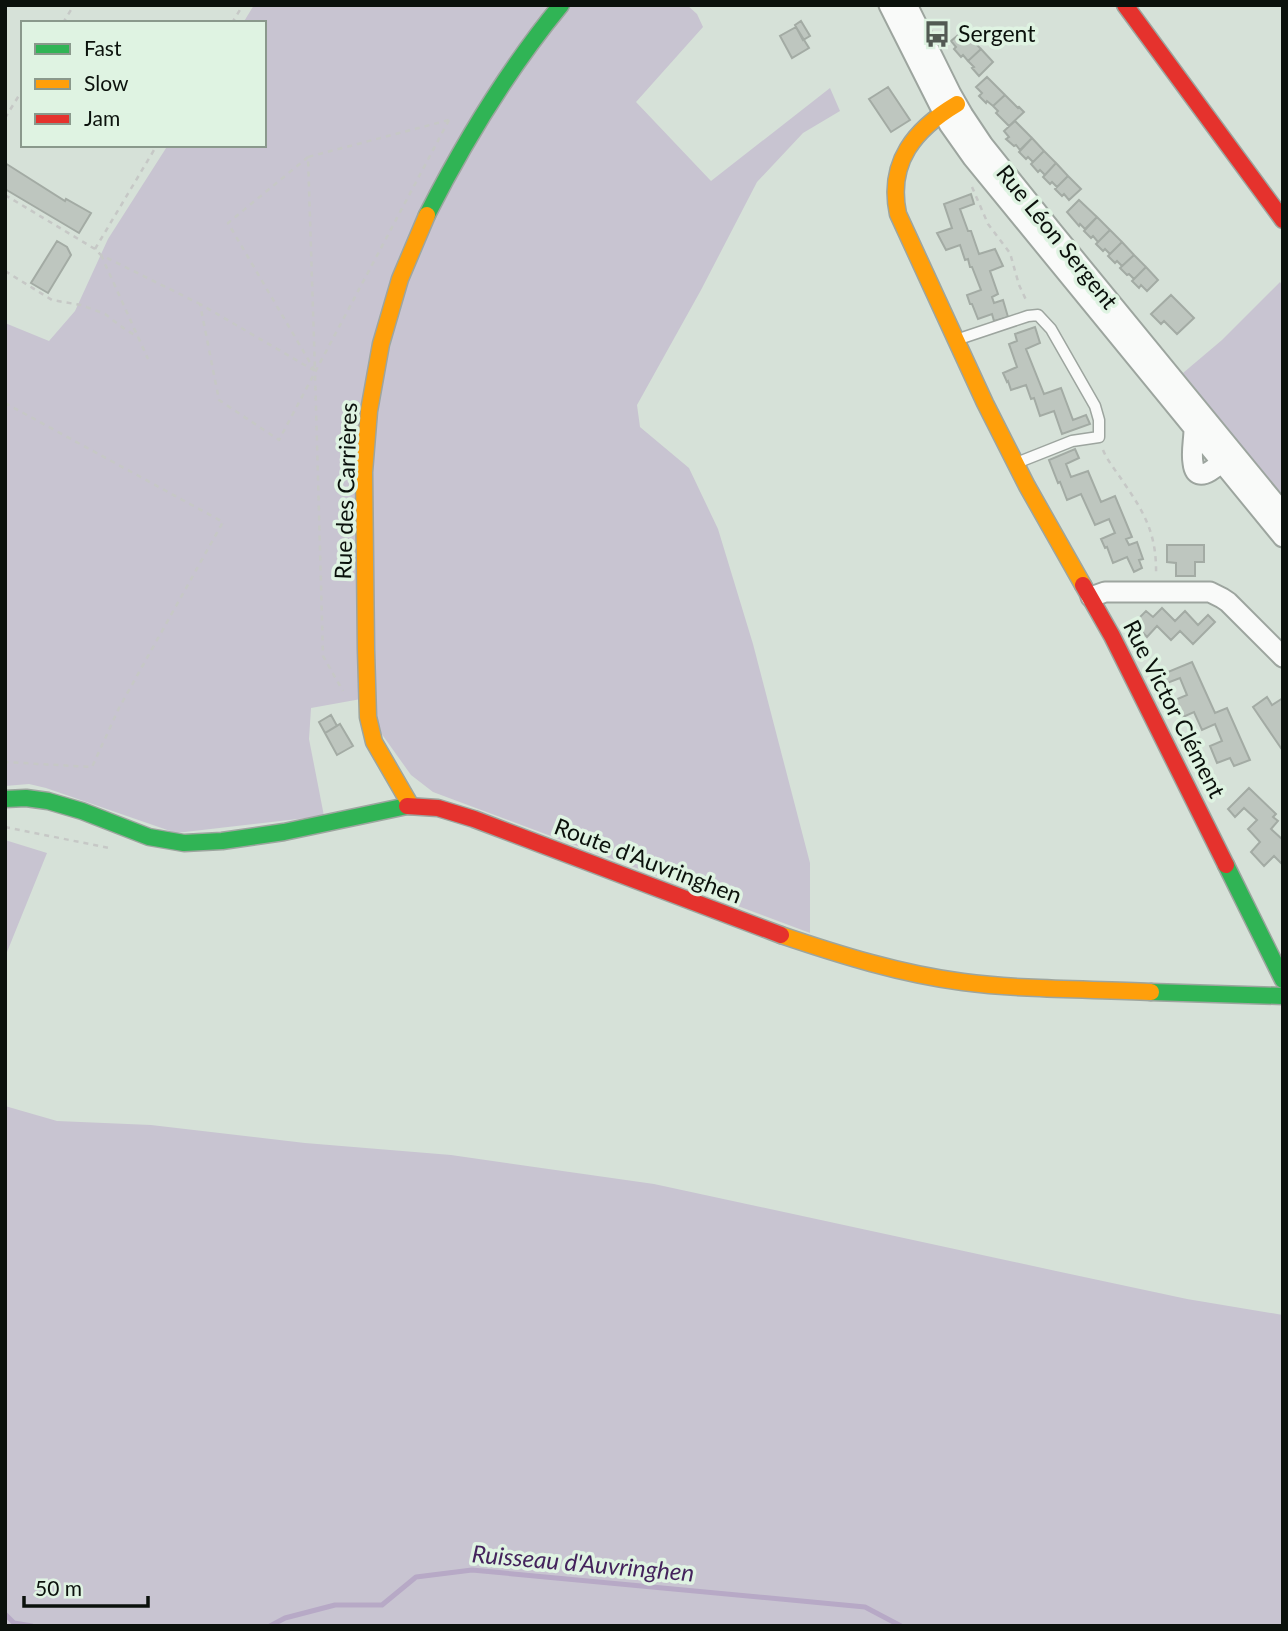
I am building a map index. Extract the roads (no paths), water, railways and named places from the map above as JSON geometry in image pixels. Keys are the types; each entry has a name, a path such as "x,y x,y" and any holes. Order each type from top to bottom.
{"main road":[{"name":"Rue des Carrières","path":"411,806 374,742 368,717 365,478 368,420 376,372 397,287 428,212 461,152 521,57 561,5"},
{"path":"1125,5 1283,220"},
{"name":"Rue Victor Clément","path":"950,108 929,123 911,143 900,164 894,190 898,214 984,403 1048,525 1091,597 1283,980"},
{"name":"Route d'Auvringhen","path":"5,799 50,801 143,836 184,843 262,835 411,806 430,807 463,815 773,933 906,972 963,982 1018,987 1283,996"}],"street":[{"name":"Rue Léon Sergent","path":"889,5 950,108 976,135 1227,457 1283,537"},
{"name":"Rue Léon Sergent","path":"907,5 950,108 956,134 1194,429 1192,461 1195,470 1205,474 1227,457"},
{"name":"Rue Léon Sergent","path":"1227,457 1283,513"},
{"path":"1091,597 1105,592 1203,591 1216,594 1234,608 1283,657"}],"lane":[{"path":"955,340 1038,315 1046,322 1095,406 1099,437 1072,441 1015,464"}],"waterway":[{"name":"Ruisseau d'Auvringhen","path":"270,1626 285,1618 335,1605 382,1605 416,1577 472,1570 865,1607 901,1626"},
{"name":"Ruisseau d'Auvringhen","path":"5,1614 14,1623 32,1626"}],"place":[{"name":"Sergent","path":"937,34"}]}
